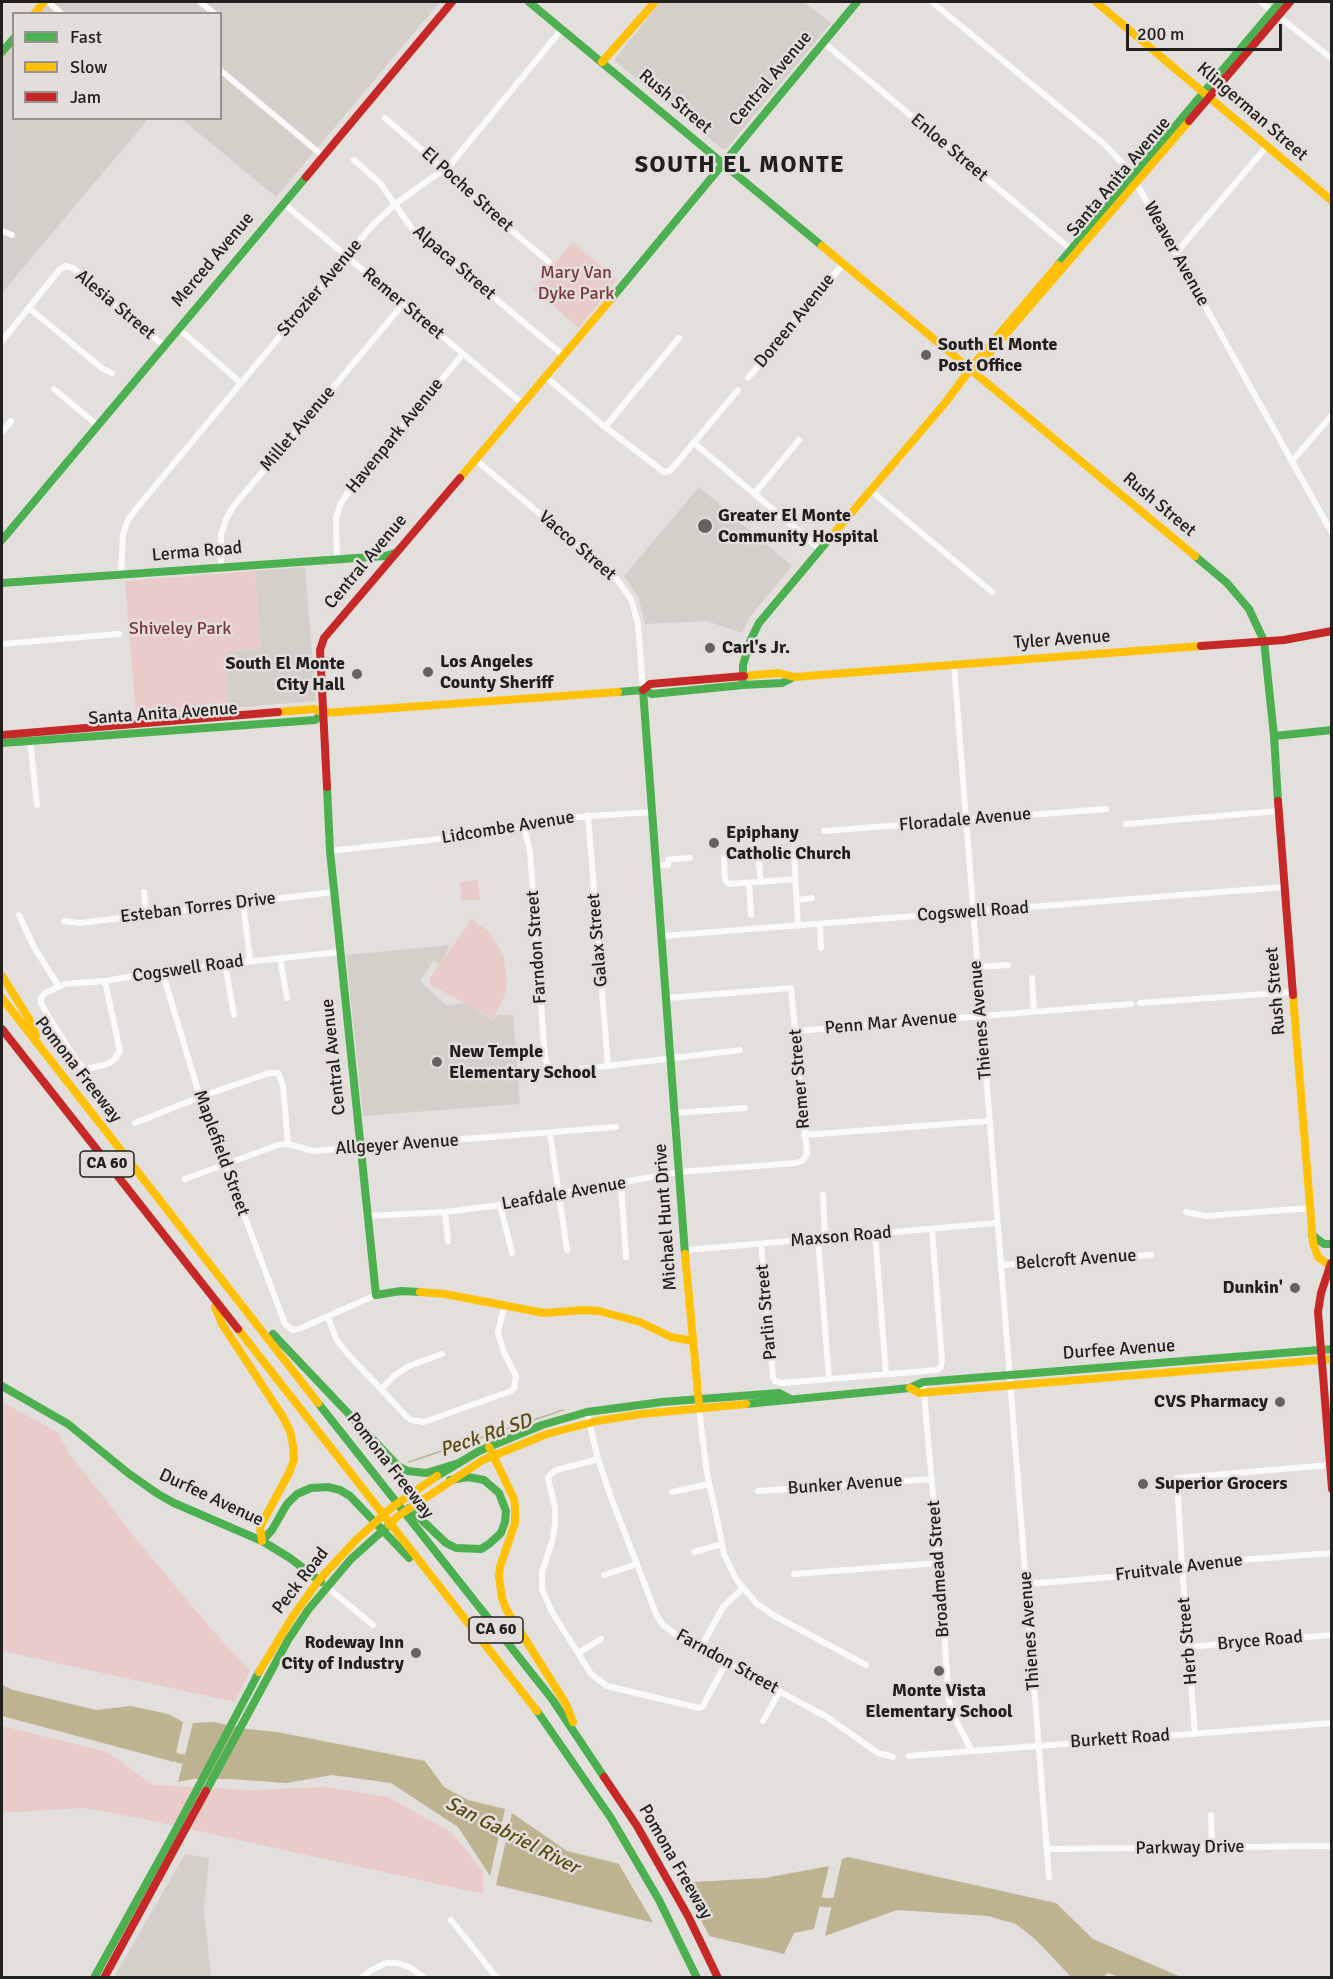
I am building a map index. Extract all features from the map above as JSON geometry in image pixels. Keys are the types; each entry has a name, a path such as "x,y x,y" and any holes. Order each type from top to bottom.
{"main road":[{"name":"Merced Avenue","path":"2,540 452,2"},
{"name":"Rush Street","path":"529,2 1227,582 1250,609 1264,641 1274,735 1312,1235 1318,1257 1331,1265"},
{"path":"602,62 655,2"},
{"name":"Central Avenue","path":"376,1295 333,892 320,650 322,642 564,356 857,2"},
{"name":"Klingerman Street","path":"1096,2 1332,201"},
{"name":"Santa Anita Avenue","path":"1275,13 1280,2"},
{"name":"Santa Anita Avenue","path":"2,742 30,741 109,730 315,709 324,713 643,690 650,684 743,680 743,665 759,623 945,403 978,359 1275,13 1290,2"},
{"path":"2,52 12,40"},
{"name":"Lerma Road","path":"2,583 385,556 396,553"},
{"name":"Tyler Avenue","path":"743,680 779,673 795,677 1303,638 1332,631"},
{"name":"Michael Hunt Drive","path":"643,690 678,1172 699,1404"},
{"name":"Santa Anita Avenue","path":"2,735 109,730"},
{"path":"1274,735 1332,730"},
{"path":"2,976 29,1019 42,1050"},
{"name":"Pomona Freeway","path":"2,998 384,1485 419,1523 577,1734 637,1826 670,1883 718,1977"},
{"name":"Pomona Freeway","path":"2,1029 369,1497 398,1540 460,1611 542,1718 633,1855 697,1977"},
{"path":"1312,1235 1324,1244 1332,1244"},
{"path":"1331,1265 1319,1304 1332,1489"},
{"path":"223,1281 398,1466 416,1473 426,1473 459,1463"},
{"path":"376,1295 401,1291 444,1294 544,1313 599,1311 640,1322 671,1337 693,1341"},
{"path":"212,1298 222,1324 283,1417 290,1431 293,1445 294,1460 289,1473 260,1527 262,1540"},
{"name":"Durfee Avenue","path":"910,1388 924,1392 1009,1380 1332,1348"},
{"name":"Durfee Avenue","path":"699,1404 779,1393 789,1398 910,1388 923,1382 1009,1380 1332,1359"},
{"name":"Durfee Avenue","path":"2,1386 68,1424 128,1473 158,1494 262,1540 290,1558 327,1587"},
{"name":"Peck Road","path":"244,1710 308,1610 351,1559 385,1527 491,1451 543,1425 586,1412 630,1406 699,1404"},
{"name":"Peck Road","path":"104,1977 244,1710 278,1639 319,1580 355,1541 391,1508 424,1483 459,1463 491,1451 590,1422 699,1404"},
{"path":"491,1451 514,1499 516,1516 500,1567 502,1598 506,1609 566,1704 577,1734"},
{"path":"419,1523 456,1548 481,1549 501,1533 506,1511 504,1501 493,1486 484,1480 468,1477 450,1480"},
{"path":"262,1540 273,1530 291,1499 311,1488 328,1487 340,1490 360,1505 398,1540"},
{"name":"Peck Road","path":"94,1977 176,1838"},
{"path":"686,1954 688,1977"}],"street":[{"path":"46,2 59,12"},
{"path":"200,2 213,12"},
{"name":"Weaver Avenue","path":"932,2 1107,147 1134,179 1332,533"},
{"path":"1261,2 1332,59"},
{"name":"Strozier Avenue","path":"122,575 121,545 128,520 370,228 395,204 443,171 562,29"},
{"name":"Enloe Street","path":"823,42 1073,251"},
{"path":"222,72 323,156"},
{"name":"El Poche Street","path":"385,118 549,262"},
{"path":"1176,253 1267,146"},
{"name":"Alpaca Street","path":"354,160 380,183 413,230 564,356"},
{"name":"Remer Street","path":"283,203 523,404"},
{"path":"2,231 12,235"},
{"name":"Doreen Avenue","path":"748,378 843,264"},
{"name":"Alesia Street","path":"30,308 60,269 66,266 73,268 164,345"},
{"name":"Millet Avenue","path":"221,566 221,534 233,507 403,304"},
{"path":"2,341 30,308 112,374"},
{"name":"Alesia Street","path":"178,328 241,383"},
{"path":"605,427 679,338"},
{"name":"Havenpark Avenue","path":"337,558 336,524 341,503 354,484 463,354"},
{"path":"546,377 605,427 664,472 670,471 738,390"},
{"path":"54,389 97,425"},
{"path":"1292,461 1332,415"},
{"path":"2,432 11,421"},
{"path":"754,494 799,440"},
{"path":"694,443 820,549"},
{"name":"Vacco Street","path":"476,460 616,578 632,599 639,624 643,690"},
{"path":"870,490 992,592"},
{"path":"2,644 119,634"},
{"name":"Thienes Avenue","path":"954,665 1049,1877"},
{"path":"30,741 37,805"},
{"name":"Floradale Avenue","path":"824,831 1106,809"},
{"path":"1126,824 1278,811"},
{"name":"Lidcombe Avenue","path":"330,851 503,831 548,819 651,812"},
{"name":"Galax Street","path":"588,815 608,1066"},
{"name":"Farndon Street","path":"524,826 530,852 545,1059 549,1069 557,1072 608,1066"},
{"path":"794,852 798,926"},
{"path":"758,854 760,882"},
{"path":"656,865 668,865 668,860 690,858"},
{"path":"724,858 725,880 729,884 795,879"},
{"path":"749,883 751,915"},
{"name":"Cogswell Road","path":"662,936 1284,887"},
{"path":"144,892 146,914"},
{"name":"Esteban Torres Drive","path":"64,921 80,923 333,892"},
{"path":"796,900 812,898"},
{"path":"243,903 250,960"},
{"path":"19,915 34,947 58,987"},
{"path":"820,924 821,948"},
{"name":"Cogswell Road","path":"105,981 120,1051 108,1064 90,1069 83,1068 40,1004 45,993 58,987 162,970 339,952"},
{"path":"280,958 287,998"},
{"path":"225,964 234,1015"},
{"path":"977,968 1008,965"},
{"name":"Maplefield Street","path":"162,970 200,1097 282,1318 293,1330 328,1317"},
{"path":"1032,978 1034,1012"},
{"name":"Remer Street","path":"667,998 791,987 807,1153 804,1160 796,1163"},
{"path":"1140,1004 1293,992"},
{"name":"Penn Mar Avenue","path":"796,1030 1131,1004"},
{"path":"608,1066 740,1050"},
{"path":"135,1123 269,1073 279,1073 283,1085 288,1144"},
{"path":"675,1113 745,1108"},
{"path":"804,1135 988,1120"},
{"name":"Allgeyer Avenue","path":"185,1179 278,1145 288,1144 313,1151 616,1127"},
{"path":"550,1133 567,1250"},
{"name":"Leafdale Avenue","path":"368,1216 446,1212 558,1195 678,1172 796,1163"},
{"path":"621,1184 626,1257"},
{"path":"823,1195 821,1238 829,1379 937,1370 941,1367 932,1228"},
{"path":"500,1205 512,1253"},
{"path":"1186,1212 1206,1216 1310,1208"},
{"path":"446,1212 448,1241"},
{"name":"Maxson Road","path":"686,1250 997,1223"},
{"path":"876,1233 886,1374"},
{"name":"Parlin Street","path":"761,1244 775,1381 782,1383 829,1379"},
{"name":"Belcroft Avenue","path":"1000,1265 1151,1255"},
{"path":"376,1295 328,1317 336,1339 411,1420 424,1422 511,1391 516,1385 516,1376 499,1341 498,1332 504,1307"},
{"path":"381,1389 410,1366 442,1354"},
{"name":"Broadmead Street","path":"923,1382 949,1701 952,1713 972,1751"},
{"name":"Michael Hunt Drive","path":"699,1404 709,1484 722,1544 730,1568 756,1603 773,1615 866,1665"},
{"name":"Farndon Street","path":"586,1412 598,1459 657,1616 663,1625 681,1639 826,1717 878,1753 885,1757 893,1757"},
{"path":"598,1459 557,1470 548,1478 555,1508 555,1524 552,1542 542,1572 542,1589 552,1612 591,1674 607,1686 699,1708 704,1706 726,1663"},
{"name":"Herb Street","path":"1195,1734 1177,1478 1330,1465"},
{"name":"Bunker Avenue","path":"758,1491 932,1479"},
{"path":"672,1492 709,1484"},
{"path":"694,1552 722,1544"},
{"name":"Fruitvale Avenue","path":"1027,1584 1112,1577 1215,1562 1332,1553"},
{"path":"794,1574 939,1563"},
{"path":"604,1575 637,1564"},
{"name":"Durfee Avenue","path":"327,1587 373,1625"},
{"path":"700,1649 723,1607 743,1588"},
{"name":"Bryce Road","path":"1188,1647 1332,1635"},
{"path":"578,1653 601,1638"},
{"path":"763,1721 780,1691"},
{"name":"Burkett Road","path":"909,1756 1332,1723"},
{"path":"1211,1815 1212,1848"},
{"name":"Parkway Drive","path":"1048,1850 1332,1846"},
{"path":"450,1920 497,1977"},
{"path":"362,1977 386,1964 398,1963 424,1977"}],"shaded area":[{"path":"49,2 440,2 276,197 183,120 222,120 222,12 41,12"},
{"path":"661,2 804,2 831,23 726,149 722,149 614,60"},
{"path":"12,45 12,120 147,120 2,293 2,58"},
{"name":"Greater El Monte Community Hospital","path":"699,487 792,566 750,617 742,633 707,621 645,624 639,598 624,576"},
{"path":"305,567 316,701 229,708 225,652 261,649 255,571"},
{"name":"New Temple Elementary School","path":"450,945 440,964 434,960 420,981 447,1006 464,1003 493,1020 498,1015 513,1015 520,1104 363,1116 346,955"},
{"path":"185,1854 209,1858 204,1909 211,1977 114,1977"}],"green space":[{"name":"Mary Van Dyke Park","path":"573,242 617,280 579,328 533,289"},
{"name":"Shiveley Park","path":"255,571 261,649 225,652 229,708 136,715 125,581"},
{"path":"478,880 480,899 462,901 460,882"},
{"path":"472,919 490,933 503,955 507,982 505,996 493,1019 430,984 430,978"},
{"path":"2,1402 57,1432 69,1453 136,1539 213,1631 250,1671 235,1702 2,1651"},
{"path":"2,1726 107,1752 152,1785 252,1790 329,1787 388,1797 451,1832 483,1871 483,1894 144,1819 83,1808 2,1813"}],"water":[{"path":"2,1685 13,1690 96,1710 131,1706 168,1714 183,1722 174,1762 2,1716"},
{"path":"213,1722 425,1761 444,1787 468,1800 505,1809 490,1876 458,1827 391,1783 332,1775 287,1783 229,1779 193,1779 178,1782 193,1723"},
{"path":"512,1813 567,1851 693,1882 765,1878 829,1866 814,1929 794,1933 784,1954 496,1885"},
{"path":"848,1857 1056,1903 1093,1939 1181,1977 1120,1977 1108,1973 1105,1977 1071,1977 1036,1940 1016,1924 988,1916 897,1910 825,1936 842,1859"}],"pier":[{"path":"617,1861 674,1874 712,1940 655,1926"}],"waterway":[{"name":"Peck Rd SD","path":"409,1462 563,1410"},
{"name":"San Gabriel River","path":"165,1752 180,1759 194,1758"},
{"name":"San Gabriel River","path":"491,1826 519,1841"},
{"name":"San Gabriel River","path":"810,1900 828,1903 844,1901"}],"traffic: fast":[{"path":"529,2 822,246"},
{"path":"612,298 857,2"},
{"path":"1058,265 1280,2"},
{"path":"2,52 12,40"},
{"path":"2,540 306,177"},
{"path":"618,692 643,690 652,694 743,685 743,665 759,623 830,538"},
{"path":"2,583 385,556 395,553"},
{"path":"1195,556 1227,583 1249,609 1264,641 1278,801"},
{"path":"743,685 782,683 794,677"},
{"path":"643,690 685,1254"},
{"path":"2,743 315,720 324,713"},
{"path":"1274,736 1332,730"},
{"path":"327,787 330,851 376,1295 401,1291 420,1292"},
{"path":"1312,1235 1324,1244 1332,1244"},
{"path":"273,1334 398,1466 408,1471 426,1473 459,1463"},
{"path":"746,1404 910,1388 923,1382 1332,1349"},
{"path":"2,1386 68,1424 128,1473 158,1494 262,1541 290,1558 321,1582"},
{"path":"437,1476 479,1451 542,1425 587,1412 662,1402 779,1393 789,1398"},
{"path":"318,1403 552,1699 604,1777"},
{"path":"409,1508 446,1543 456,1548 481,1549 489,1544 501,1533 505,1522 506,1511 499,1493 484,1480 468,1477 450,1480"},
{"path":"262,1541 272,1530 287,1504 297,1494 311,1488 328,1487 350,1496 409,1558"},
{"path":"206,1791 288,1640 308,1610 351,1559 389,1525"},
{"path":"94,1978 259,1672"},
{"path":"537,1711 611,1818 659,1900 697,1978"}],"traffic: slow":[{"path":"36,12 44,2"},
{"path":"602,62 655,2"},
{"path":"1096,2 1332,201"},
{"path":"988,355 1189,121"},
{"path":"822,246 1195,556"},
{"path":"830,538 1058,265"},
{"path":"460,478 612,298"},
{"path":"744,676 779,673 794,677 1201,646"},
{"path":"278,712 315,709 324,713 618,692"},
{"path":"2,976 29,1019 36,1036"},
{"path":"1293,995 1313,1243 1318,1257 1330,1266"},
{"path":"2,998 318,1403"},
{"path":"685,1254 699,1404"},
{"path":"420,1292 445,1294 544,1313 599,1311 640,1322 671,1337 693,1341"},
{"path":"215,1307 222,1324 283,1417 290,1431 293,1445 294,1460 289,1473 260,1527 262,1541"},
{"path":"238,1329 537,1711"},
{"path":"910,1388 919,1393 1332,1359"},
{"path":"389,1525 398,1516 483,1460 547,1434 597,1421 641,1414 746,1404"},
{"path":"489,1447 514,1499 515,1507 515,1523 500,1567 502,1598 506,1609 566,1704 573,1722"},
{"path":"259,1672 293,1616 319,1580 355,1541 391,1508 437,1476"}],"traffic: jam":[{"path":"306,177 452,2"},
{"path":"1189,121 1290,2"},
{"path":"327,787 320,650 324,638 460,478"},
{"path":"1201,646 1284,640 1332,631"},
{"path":"643,690 650,684 744,676"},
{"path":"2,735 278,712"},
{"path":"1278,801 1293,995"},
{"path":"2,1029 238,1329"},
{"path":"1331,1263 1321,1293 1318,1312 1332,1489"},
{"path":"604,1777 637,1826 688,1916 718,1978"},
{"path":"104,1978 206,1791"}],"place":[{"name":"South El Monte Post Office","path":"926,355"},
{"name":"Greater El Monte Community Hospital","path":"705,526"},
{"name":"Carl's Jr.","path":"710,648"},
{"name":"Los Angeles County Sheriff","path":"428,672"},
{"name":"South El Monte City Hall","path":"357,674"},
{"name":"Epiphany Catholic Church","path":"714,843"},
{"name":"New Temple Elementary School","path":"437,1062"},
{"name":"Dunkin'","path":"1295,1288"},
{"name":"CVS Pharmacy","path":"1280,1402"},
{"name":"Superior Grocers","path":"1143,1484"},
{"name":"Rodeway Inn City of Industry","path":"416,1653"},
{"name":"Monte Vista Elementary School","path":"939,1671"}],"district":[{"name":"SOUTH EL MONTE","path":"740,166"}]}
